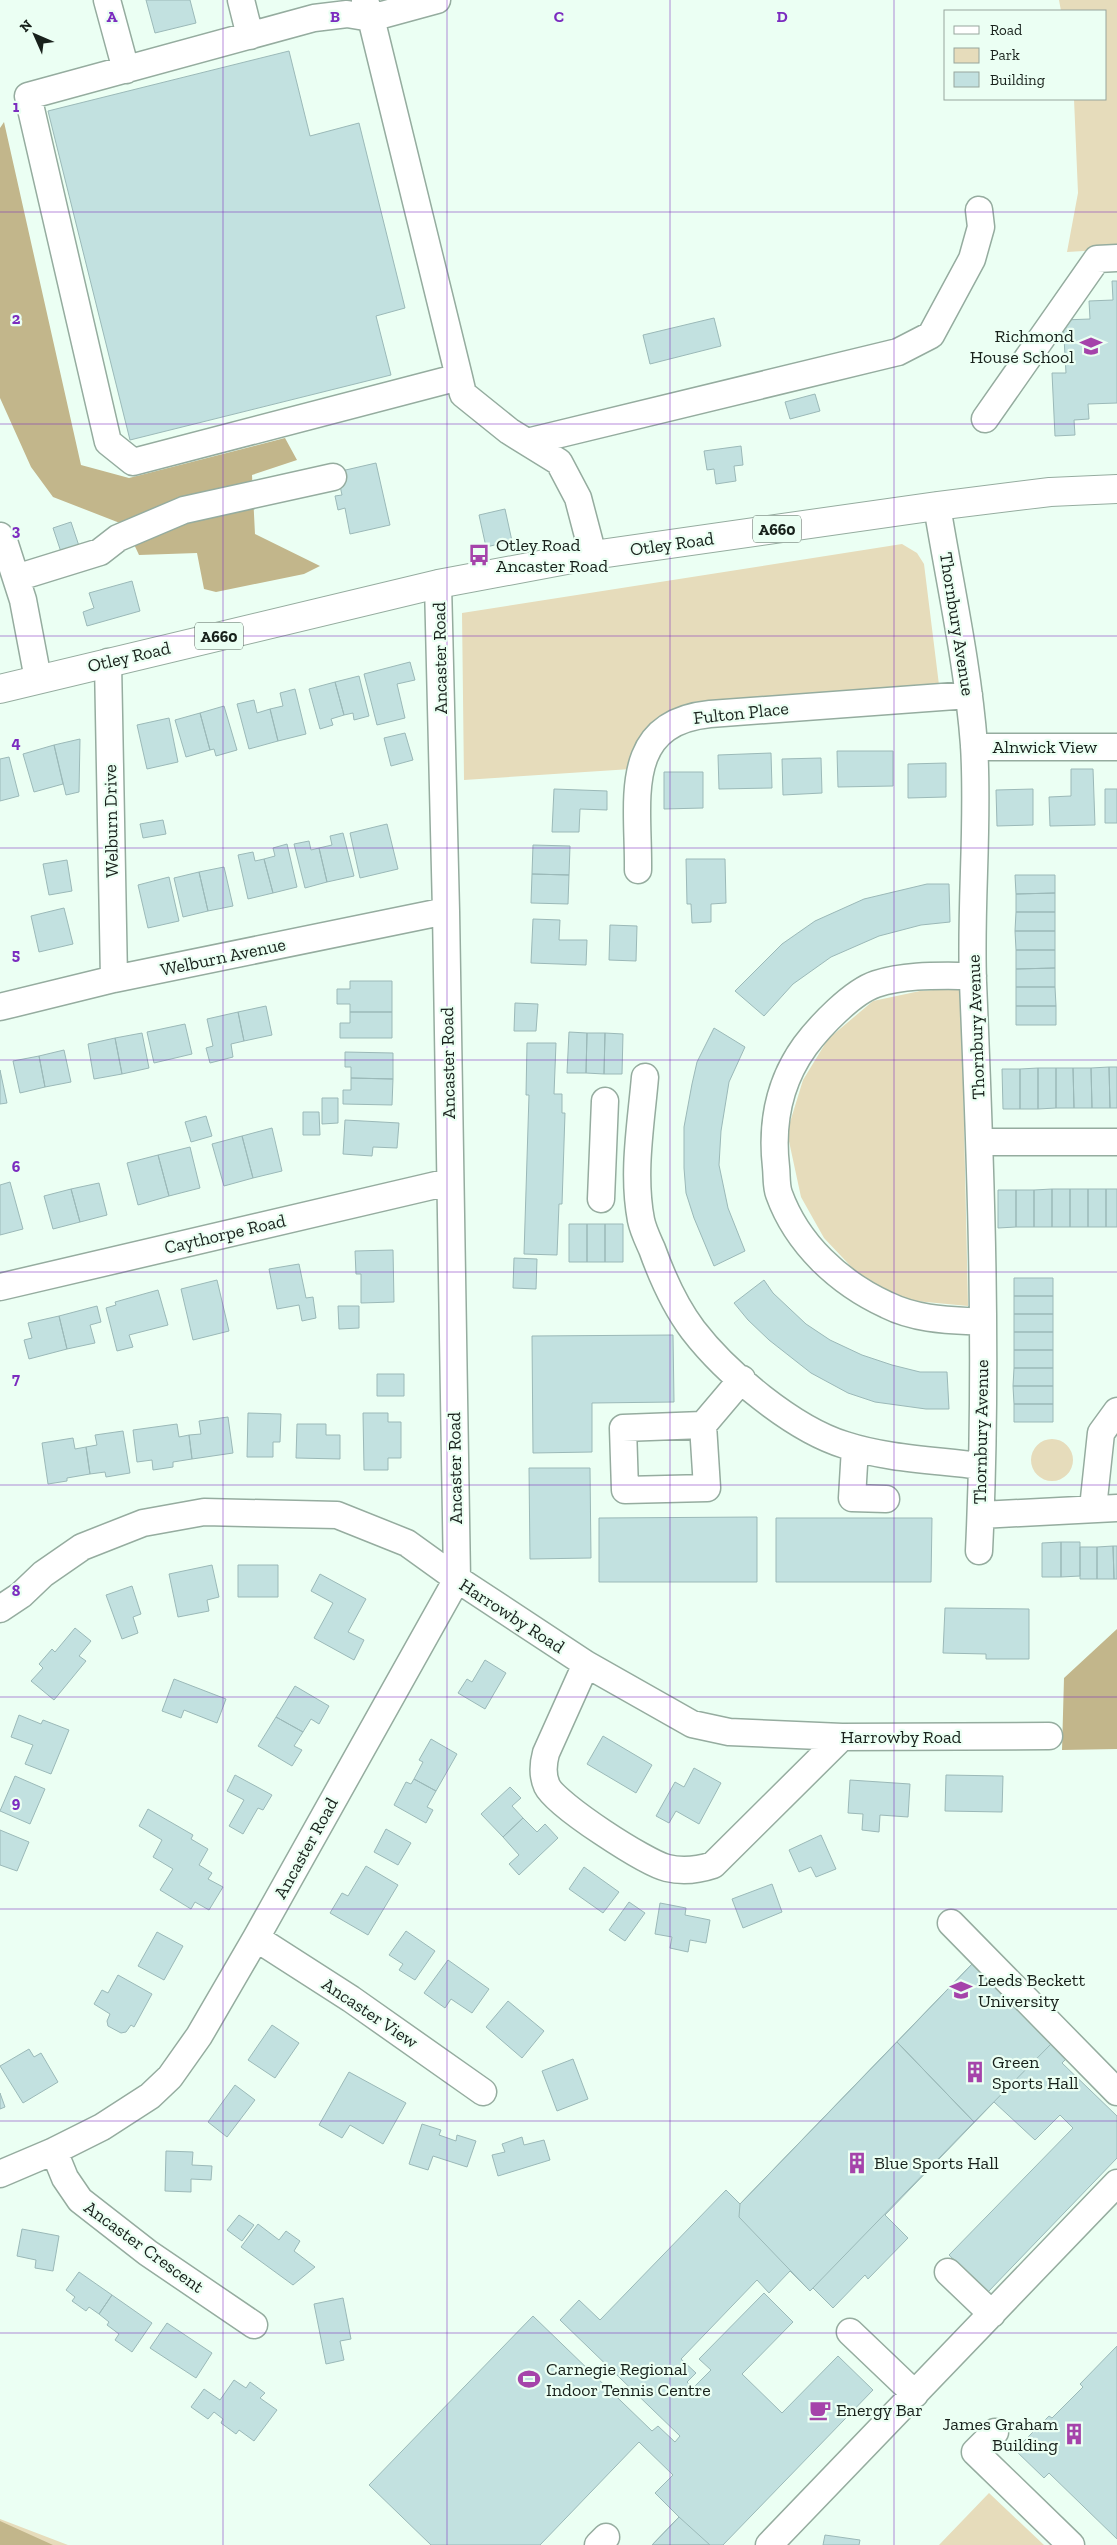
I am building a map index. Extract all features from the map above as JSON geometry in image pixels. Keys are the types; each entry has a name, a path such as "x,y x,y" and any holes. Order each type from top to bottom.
{"highway":[{"name":"Otley Road","path":"0,688 438,584 593,555 937,506 1050,492 1117,489"}],"street":[{"path":"107,0 126,70"},
{"path":"241,0 250,36"},
{"path":"437,0 314,18 28,96 108,442 133,462 459,377"},
{"path":"368,9 464,394 527,442 559,462 578,498 593,555"},
{"path":"527,442 898,352 931,335 972,259 982,227 979,210"},
{"path":"985,419 1107,258"},
{"path":"16,578 100,552 118,538 184,510 333,478"},
{"name":"Thornbury Avenue","path":"937,506 969,695 974,747 973,976 980,1142 983,1322 979,1551"},
{"path":"0,536 23,600 38,679"},
{"name":"Ancaster Road","path":"0,2174 54,2152 102,2127 150,2096 170,2077 198,2036 256,1938 457,1579 446,911 438,584"},
{"name":"Welburn Drive","path":"108,662 114,980"},
{"name":"Fulton Place","path":"638,870 639,779 642,762 659,732 676,721 692,716 710,714 969,695"},
{"name":"Alnwick View","path":"974,747 1117,747"},
{"name":"Welburn Avenue","path":"0,1007 114,980 446,911"},
{"path":"973,976 905,976 873,985 842,1007 818,1028 792,1064 779,1101 772,1139 779,1193 796,1225 817,1256 849,1284 888,1306 924,1318 983,1322"},
{"path":"645,1077 637,1180 642,1222 662,1276 693,1329 719,1359 772,1405 808,1429 855,1448 873,1453 980,1466"},
{"path":"601,1199 605,1101"},
{"path":"980,1142 1117,1142"},
{"path":"603,1148 639,1146"},
{"name":"Caythorpe Road","path":"0,1286 449,1182"},
{"path":"703,1425 742,1379"},
{"path":"981,1514 1105,1508 1101,1433 1117,1411"},
{"path":"855,1448 852,1498 886,1499"},
{"name":"Harrowby Road","path":"0,1607 21,1595 44,1574 82,1547 143,1523 204,1512 337,1515 407,1543 457,1579 586,1664 692,1724 729,1732 842,1737 1049,1736"},
{"path":"586,1664 546,1753 543,1764 548,1787 563,1804 646,1860 667,1868 686,1870 713,1865 842,1737"},
{"path":"951,1923 1117,2092"},
{"name":"Ancaster View","path":"256,1938 351,1999 482,2092"},
{"name":"Ancaster Crescent","path":"54,2152 65,2178 80,2200 148,2253 254,2325"},
{"path":"769,2545 1117,2183"},
{"path":"948,2272 992,2314"},
{"path":"850,2332 915,2394"},
{"path":"994,2432 975,2452 1071,2545"}],"green space":[{"path":"1059,0 1117,0 1117,249 1067,252 1078,193 1074,100 1107,100 1107,10 1061,10"},
{"path":"902,544 917,553 924,564 939,685 693,702 658,718 651,725 640,742 631,769 464,780 462,613"},
{"path":"961,988 968,1306 905,1300 860,1276 824,1238 801,1197 787,1132 803,1080 828,1039 873,1001 920,991"},
{"path":"1052,1439 1067,1445 1073,1460 1067,1475 1052,1481 1037,1475 1031,1460 1037,1445"},
{"path":"989,2493 1044,2545 939,2545"},
{"path":"0,2519 68,2545 0,2545"}],"shaded area":[{"path":"4,122 81,465 129,478 285,438 297,460 252,475 255,534 320,566 304,574 216,592 204,589 197,553 139,555 125,525 53,497 31,467 0,398 0,128"},
{"path":"1117,1629 1117,1749 1062,1750 1064,1678"},
{"path":"0,2521 53,2545 0,2545"}],"building":[{"path":"146,0 190,0 196,23 155,33"},
{"path":"289,51 310,136 359,123 405,308 376,316 391,375 130,440 48,111"},
{"name":"Richmond House School","path":"1112,281 1117,281 1117,403 1088,404 1089,419 1074,420 1075,435 1055,436 1052,373 1066,373 1063,320 1090,319 1089,301 1113,300"},
{"path":"714,318 721,346 650,364 643,335"},
{"path":"815,394 820,411 790,419 785,402"},
{"path":"741,446 743,465 734,466 736,481 716,484 714,469 707,470 704,451"},
{"path":"376,463 390,525 350,534 345,508 338,510 335,496 342,495 337,472"},
{"path":"505,509 512,541 486,547 479,515"},
{"path":"71,522 80,549 62,555 53,528"},
{"path":"132,581 140,611 87,626 83,612 94,608 89,593"},
{"path":"410,662 415,680 397,684 405,718 377,725 364,674"},
{"path":"359,676 369,716 354,720 353,713 344,715 335,682"},
{"path":"335,682 344,715 331,719 333,725 320,729 309,689"},
{"path":"295,689 306,734 278,741 270,709 283,706 280,693"},
{"path":"254,700 257,713 270,709 278,741 249,749 237,704"},
{"path":"224,706 237,750 216,756 214,749 210,750 200,713"},
{"path":"200,713 210,750 186,757 175,720"},
{"path":"169,718 178,762 147,769 137,725"},
{"path":"405,733 413,760 391,766 384,738"},
{"path":"80,739 79,792 66,795 54,745"},
{"path":"54,745 63,784 34,792 23,754"},
{"path":"837,751 893,751 893,786 838,787"},
{"path":"771,753 772,788 719,789 718,755"},
{"path":"9,757 19,796 0,801 0,759"},
{"path":"821,758 822,793 783,795 782,759"},
{"path":"946,763 946,797 908,798 908,764"},
{"path":"1071,769 1093,769 1095,825 1050,826 1049,797 1071,796"},
{"path":"664,772 703,772 703,808 664,809"},
{"path":"554,789 607,791 607,810 580,809 579,832 552,832"},
{"path":"1033,789 1033,825 997,826 996,790"},
{"path":"1105,789 1117,789 1117,823 1105,823"},
{"path":"163,820 166,834 143,838 140,824"},
{"path":"387,824 398,869 360,878 350,833"},
{"path":"343,833 354,876 327,882 319,848 332,845 330,836"},
{"path":"309,841 311,850 319,848 327,882 305,888 294,844"},
{"path":"287,844 297,887 273,893 264,859 275,856 273,848"},
{"path":"533,845 570,846 569,875 532,874"},
{"path":"253,852 255,861 264,859 273,893 248,899 238,855"},
{"path":"686,859 725,859 726,903 711,904 711,922 692,923 691,904 687,904"},
{"path":"67,860 72,891 49,895 43,864"},
{"path":"224,867 233,906 208,911 199,872"},
{"path":"199,872 208,911 183,917 174,878"},
{"path":"532,874 569,875 568,904 531,903"},
{"path":"1015,875 1055,875 1055,893 1016,894"},
{"path":"169,877 179,921 148,928 138,885"},
{"path":"927,884 949,884 950,922 921,925 879,936 831,957 793,984 764,1016 735,991 782,944 815,921 864,899"},
{"path":"1055,893 1055,912 1016,912 1016,894"},
{"path":"64,908 73,944 39,952 31,916"},
{"path":"1016,912 1055,912 1055,931 1015,931"},
{"path":"533,919 560,920 559,940 587,940 586,965 531,963"},
{"path":"610,925 637,926 636,961 609,960"},
{"path":"1015,931 1055,931 1055,950 1016,950"},
{"path":"1016,950 1055,950 1055,968 1016,969"},
{"path":"1055,968 1055,987 1016,987 1016,969"},
{"path":"350,981 392,981 392,1012 350,1012 350,1004 337,1004 337,989 350,989"},
{"path":"1016,987 1055,987 1056,1006 1016,1006"},
{"path":"515,1003 538,1004 536,1031 514,1031"},
{"path":"266,1006 272,1035 244,1041 238,1012"},
{"path":"1016,1006 1056,1006 1056,1025 1016,1025"},
{"path":"238,1012 244,1041 231,1044 233,1057 210,1063 206,1048 213,1046 207,1019"},
{"path":"350,1012 392,1012 392,1038 340,1038 340,1023 350,1023"},
{"path":"185,1024 192,1054 154,1063 147,1032"},
{"path":"714,1028 745,1047 729,1082 721,1131 719,1165 728,1208 745,1251 714,1266 686,1193 684,1127 697,1062"},
{"path":"569,1032 587,1033 586,1073 567,1073"},
{"path":"142,1033 149,1068 122,1074 115,1038"},
{"path":"587,1033 605,1033 604,1074 586,1073"},
{"path":"605,1033 623,1034 622,1074 604,1074"},
{"path":"115,1038 122,1074 94,1079 88,1044"},
{"path":"527,1043 556,1043 554,1094 562,1094 562,1113 565,1113 562,1204 559,1204 557,1255 524,1254 529,1095 526,1095"},
{"path":"64,1050 71,1082 45,1087 39,1056"},
{"path":"345,1052 393,1053 393,1079 351,1078 351,1067 345,1067"},
{"path":"39,1056 45,1087 20,1093 13,1061"},
{"path":"1109,1067 1117,1067 1117,1108 1110,1108"},
{"path":"1109,1067 1110,1108 1092,1108 1091,1068"},
{"path":"1038,1068 1056,1068 1056,1108 1038,1109"},
{"path":"1038,1068 1038,1109 1020,1109 1020,1069"},
{"path":"1056,1068 1073,1068 1074,1108 1056,1108"},
{"path":"1073,1068 1091,1068 1092,1108 1074,1108"},
{"path":"1002,1069 1020,1069 1020,1109 1003,1109"},
{"path":"0,1070 7,1103 0,1104"},
{"path":"351,1078 393,1079 392,1105 343,1104 343,1090 351,1090"},
{"path":"322,1098 338,1098 338,1123 322,1124"},
{"path":"303,1112 319,1112 320,1135 303,1135"},
{"path":"206,1116 212,1136 191,1142 185,1122"},
{"path":"345,1120 399,1123 397,1148 373,1147 372,1156 343,1154"},
{"path":"272,1128 282,1171 253,1178 242,1136"},
{"path":"242,1136 253,1178 224,1186 212,1144"},
{"path":"190,1147 200,1188 169,1196 158,1155"},
{"path":"158,1155 169,1196 138,1205 127,1163"},
{"path":"10,1182 23,1229 0,1235 0,1185"},
{"path":"99,1183 107,1215 80,1222 71,1189"},
{"path":"71,1189 80,1222 53,1229 44,1196"},
{"path":"1052,1189 1052,1227 1034,1227 1034,1190"},
{"path":"1052,1189 1070,1189 1070,1227 1052,1227"},
{"path":"1070,1189 1088,1189 1088,1227 1070,1227"},
{"path":"1088,1189 1106,1189 1106,1227 1088,1227"},
{"path":"1106,1189 1117,1189 1117,1227 1106,1227"},
{"path":"998,1190 1016,1190 1016,1227 998,1228"},
{"path":"1016,1190 1034,1190 1034,1227 1016,1227"},
{"path":"569,1224 587,1224 587,1262 569,1262"},
{"path":"587,1224 605,1224 605,1262 587,1262"},
{"path":"605,1224 623,1224 623,1262 605,1262"},
{"path":"393,1250 394,1302 361,1303 361,1274 356,1274 355,1251"},
{"path":"514,1258 537,1259 536,1289 513,1288"},
{"path":"299,1264 306,1298 313,1297 316,1318 302,1321 299,1305 277,1309 269,1269"},
{"path":"1014,1278 1053,1278 1053,1296 1014,1296"},
{"path":"217,1280 229,1331 193,1340 181,1289"},
{"path":"764,1280 773,1293 806,1324 830,1340 862,1355 892,1365 920,1372 947,1372 949,1409 926,1409 875,1402 848,1393 811,1373 769,1340 748,1320 734,1303"},
{"path":"158,1290 168,1325 129,1335 133,1347 117,1351 106,1308 116,1305 115,1302"},
{"path":"1014,1296 1053,1296 1053,1314 1014,1314"},
{"path":"97,1306 101,1322 90,1325 95,1343 67,1349 59,1316"},
{"path":"338,1306 359,1306 359,1328 339,1329"},
{"path":"1014,1314 1053,1314 1053,1332 1014,1332"},
{"path":"59,1316 67,1349 29,1359 24,1340 32,1338 28,1323"},
{"path":"1014,1332 1053,1332 1053,1350 1014,1350"},
{"path":"673,1335 674,1402 592,1403 592,1452 533,1453 532,1336"},
{"path":"1014,1350 1053,1350 1053,1368 1014,1368"},
{"path":"1014,1368 1053,1368 1053,1386 1013,1386"},
{"path":"377,1374 404,1374 404,1396 377,1396"},
{"path":"1013,1386 1053,1386 1053,1404 1014,1404"},
{"path":"1014,1404 1053,1404 1053,1422 1014,1422"},
{"path":"248,1413 281,1414 280,1442 273,1442 273,1457 247,1457"},
{"path":"363,1413 388,1413 388,1422 401,1422 401,1458 388,1458 388,1470 364,1470"},
{"path":"228,1417 233,1453 192,1459 189,1435 201,1434 199,1421"},
{"path":"177,1424 179,1437 189,1435 192,1459 173,1462 173,1467 153,1470 152,1460 137,1462 133,1430"},
{"path":"297,1424 326,1424 326,1435 340,1435 340,1459 296,1458"},
{"path":"123,1431 130,1473 106,1477 105,1472 90,1474 86,1447 97,1445 95,1435"},
{"path":"73,1438 75,1449 86,1447 90,1474 48,1484 42,1443"},
{"path":"529,1468 590,1468 591,1558 530,1559"},
{"path":"757,1517 757,1582 599,1582 599,1518"},
{"path":"776,1518 932,1518 931,1582 776,1582"},
{"path":"1061,1542 1061,1577 1042,1577 1042,1543"},
{"path":"1061,1542 1080,1542 1080,1576 1061,1577"},
{"path":"1113,1546 1114,1579 1097,1579 1097,1547"},
{"path":"1113,1546 1117,1546 1117,1579 1114,1579"},
{"path":"1080,1547 1097,1547 1097,1579 1080,1579"},
{"path":"212,1565 219,1597 207,1600 209,1611 178,1617 169,1574"},
{"path":"238,1565 278,1565 278,1597 238,1597"},
{"path":"320,1574 366,1599 348,1632 364,1640 354,1660 314,1638 333,1603 311,1591"},
{"path":"132,1586 141,1614 133,1617 138,1633 122,1639 106,1595"},
{"path":"945,1608 1029,1609 1029,1659 986,1659 986,1654 943,1653"},
{"path":"75,1628 91,1641 79,1656 86,1661 54,1700 31,1681 43,1668 39,1664 52,1649 55,1652"},
{"path":"485,1660 506,1673 485,1709 458,1693 467,1679 472,1682"},
{"path":"174,1679 226,1699 217,1723 184,1710 181,1718 162,1711"},
{"path":"295,1686 329,1706 319,1724 311,1719 303,1732 276,1717"},
{"path":"19,1715 41,1724 43,1720 69,1730 51,1774 25,1764 33,1745 11,1737"},
{"path":"276,1717 303,1732 294,1746 302,1750 292,1766 258,1746"},
{"path":"603,1736 652,1765 636,1793 587,1764"},
{"path":"431,1739 457,1754 436,1791 414,1779 423,1762 419,1760"},
{"path":"694,1768 721,1783 699,1824 676,1811 669,1823 656,1816 675,1782 684,1787"},
{"path":"235,1775 272,1795 263,1810 258,1808 243,1834 229,1826 244,1800 227,1791"},
{"path":"946,1775 1003,1776 1002,1812 945,1811"},
{"path":"15,1776 45,1789 30,1824 0,1811"},
{"path":"414,1779 436,1791 427,1807 433,1810 426,1823 394,1805 406,1782 411,1784"},
{"path":"850,1780 910,1784 908,1817 880,1815 879,1832 862,1830 863,1814 848,1813"},
{"path":"510,1787 521,1798 512,1806 523,1818 503,1837 481,1814"},
{"path":"148,1809 193,1835 191,1839 208,1849 199,1865 212,1873 208,1879 223,1887 209,1910 195,1902 191,1909 160,1890 173,1869 153,1857 162,1840 139,1826"},
{"path":"523,1818 537,1832 545,1824 558,1838 519,1875 509,1864 519,1855 503,1837"},
{"path":"386,1829 411,1843 398,1865 374,1852"},
{"path":"0,1830 29,1842 17,1871 0,1865"},
{"path":"821,1835 836,1869 816,1877 811,1867 799,1872 789,1850"},
{"path":"366,1866 398,1885 368,1935 330,1913 342,1893 348,1896"},
{"path":"584,1867 619,1892 603,1913 569,1889"},
{"path":"772,1884 782,1912 743,1928 732,1899"},
{"path":"629,1902 645,1913 625,1941 609,1930"},
{"path":"660,1903 686,1908 685,1915 710,1920 706,1943 690,1940 688,1952 670,1948 672,1937 655,1934"},
{"path":"406,1931 435,1951 415,1980 399,1970 403,1964 389,1955"},
{"path":"157,1932 183,1946 164,1980 138,1966"},
{"path":"448,1960 489,1989 472,2013 451,1999 445,2008 424,1993"},
{"path":"973,1963 1069,2056 1062,2063 1117,2116 1117,2158 988,2292 949,2255 1073,2128 1060,2115 1035,2140 994,2102 885,2215 908,2238 868,2279 865,2275 833,2308 813,2288 810,2291 790,2271 769,2293 757,2280 681,2359 696,2373 687,2382 693,2388 711,2370 699,2359 764,2293 793,2322 742,2374 782,2413 838,2356 873,2390 723,2545 652,2545 679,2517 655,2493 673,2475 639,2442 540,2545 431,2545 369,2485 533,2316 652,2431 658,2426 675,2442 680,2436 560,2320 579,2300 600,2320 726,2190 740,2204"},
{"name":"Green Sports Hall","path":"973,1963 1054,2041 974,2122 897,2042"},
{"path":"118,1975 152,1994 134,2027 131,2025 126,2032 121,2033 108,2026 107,2021 110,2014 94,2004 102,1990 108,1993"},
{"path":"508,2001 544,2031 522,2058 486,2027"},
{"path":"272,2025 299,2043 275,2078 248,2060"},
{"name":"Blue Sports Hall","path":"897,2042 974,2122 810,2291 739,2217 740,2204"},
{"path":"29,2049 34,2057 41,2053 58,2082 23,2103 0,2066"},
{"path":"573,2059 588,2099 557,2111 542,2071"},
{"path":"349,2072 406,2103 383,2144 350,2125 342,2138 319,2125"},
{"path":"235,2085 255,2100 227,2137 208,2122"},
{"path":"0,2093 5,2107 0,2109"},
{"path":"422,2124 441,2130 439,2135 456,2141 457,2135 476,2141 467,2167 433,2156 428,2170 409,2164"},
{"path":"522,2137 524,2145 544,2140 550,2160 498,2176 492,2155 505,2152 502,2144"},
{"path":"166,2151 193,2152 192,2165 212,2166 211,2180 191,2179 191,2192 165,2191"},
{"path":"239,2215 254,2225 242,2241 227,2230"},
{"path":"258,2224 279,2240 286,2231 300,2241 294,2251 315,2267 293,2285 241,2247"},
{"path":"22,2229 59,2236 53,2271 35,2268 36,2260 17,2256"},
{"path":"79,2272 112,2295 99,2314 89,2307 86,2311 72,2301 75,2297 66,2290"},
{"path":"112,2295 152,2323 132,2352 115,2340 119,2334 107,2325 109,2322 99,2314"},
{"path":"343,2298 351,2339 340,2341 344,2360 326,2364 314,2304"},
{"path":"167,2323 212,2353 196,2378 150,2348"},
{"name":"James Graham Building","path":"1117,2346 1117,2539 1049,2473 1044,2478 1015,2450 1049,2416 1052,2418 1083,2387 1080,2384"},
{"path":"234,2380 246,2388 250,2382 265,2393 260,2398 277,2410 254,2441 239,2430 236,2434 221,2423 223,2419 214,2412 208,2419 191,2407 204,2389 220,2400"},
{"path":"679,2517 710,2545 652,2545"},
{"path":"825,2535 860,2540 859,2545 823,2545"}],"place":[{"name":"Richmond House School","path":"1091,346"},
{"name":"Otley Road Ancaster Road","path":"479,555"},
{"name":"Leeds Beckett University","path":"961,1990"},
{"name":"Green Sports Hall","path":"975,2072"},
{"name":"Blue Sports Hall","path":"857,2163"},
{"name":"Carnegie Regional Indoor Tennis Centre","path":"529,2379"},
{"name":"Energy Bar","path":"820,2410"},
{"name":"James Graham Building","path":"1074,2434"}]}
